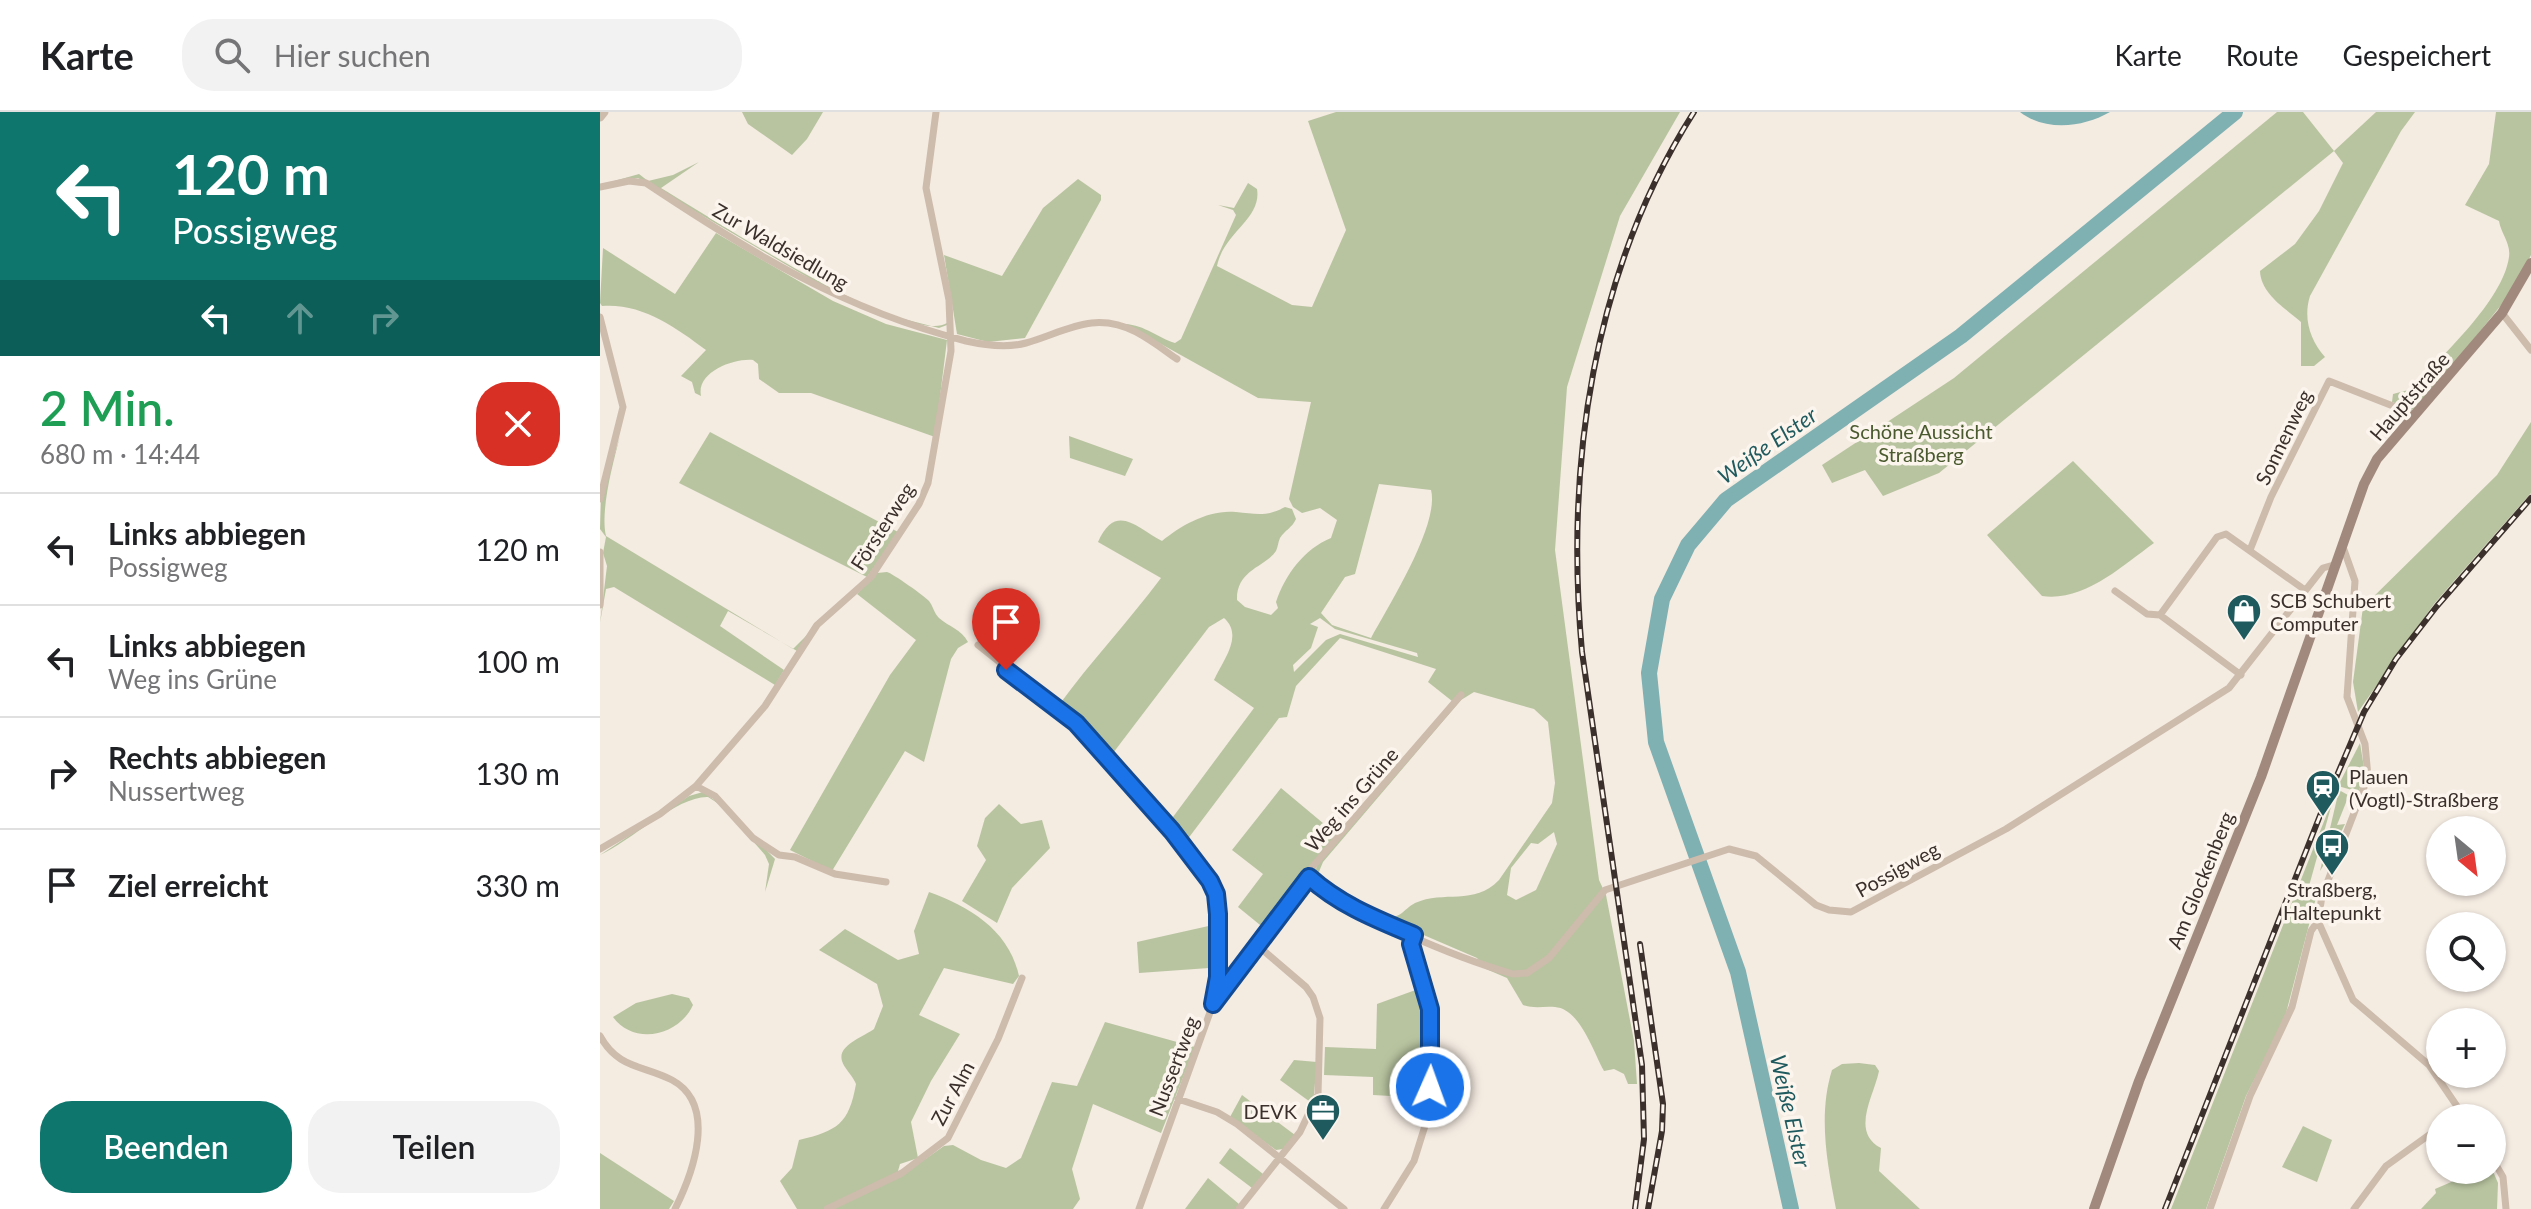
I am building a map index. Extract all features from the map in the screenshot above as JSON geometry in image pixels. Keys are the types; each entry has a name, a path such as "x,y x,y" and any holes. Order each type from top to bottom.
{"main road":[{"name":"Hauptstraße","path":"2337,564 2364,484 2377,459 2502,313 2531,263"},
{"name":"Am Glockenberg","path":"2094,1209 2139,1081 2261,777 2337,564"}],"street":[{"path":"600,117 604,112"},
{"name":"Försterweg","path":"600,849 660,814 696,786 765,706 817,625 871,577 915,511 928,483 951,336 949,300 926,188 936,112"},
{"name":"Zur Waldsiedlung","path":"600,187 629,181 646,183 807,283 889,319 987,345 1025,343 1069,325 1113,325 1134,331 1177,359"},
{"path":"2502,313 2531,350"},
{"path":"600,317 623,407 600,499"},
{"name":"Sonnenweg","path":"2250,550 2271,497 2329,381 2416,415"},
{"path":"2160,615 2217,537 2226,534 2305,590"},
{"path":"2210,1209 2250,1096 2292,1007 2311,931 2318,921 2322,896 2368,777 2365,744 2347,697 2355,581 2343,547"},
{"path":"600,552 600,605"},
{"name":"Possigweg","path":"1309,877 1328,894 1362,913 1499,970 1527,973 1549,958 1605,890 1729,849 1756,856 1816,905 1851,912 2006,829 2114,758 2203,706 2241,675 2323,568 2337,564"},
{"path":"2115,591 2147,614 2160,615 2241,675"},
{"name":"Nussertweg","path":"978,645 1076,723 1172,831 1210,881 1216,894 1219,940 1213,1004 1139,1209"},
{"name":"Weg ins Grüne","path":"1213,1004 1344,829 1461,695"},
{"path":"696,786 715,796 753,838 779,855 795,857 835,874 886,882"},
{"path":"2318,921 2348,995 2429,1065 2453,1104"},
{"path":"1384,1209 1414,1161 1429,1113 1430,1009 1411,944 1414,935"},
{"path":"1239,1209 1280,1158 1314,1107 1320,1018 1306,987 1256,944"},
{"name":"Zur Alm","path":"827,1209 902,1173 948,1138 998,1039 1022,978"},
{"path":"600,1036 629,1066 668,1078 683,1087 691,1098 700,1135 675,1209"},
{"path":"1178,1099 1217,1112 1344,1209"},
{"path":"2354,1209 2386,1166 2426,1137"},
{"path":"2504,1184 2506,1209"},
{"path":"2216,1199 2218,1209"}],"green space":[{"path":"742,112 823,112 807,139 792,155 748,124"},
{"path":"1336,112 1680,112 1620,216 1567,387 1555,550 1599,880 1606,895 1634,1041 1637,1084 1628,1084 1624,1074 1614,1069 1604,1071 1585,1032 1572,1015 1555,1007 1523,1005 1507,978 1486,969 1477,958 1340,899 1314,877 1317,865 1452,701 1428,682 1436,669 1340,638 1296,686 1287,717 1279,718 1187,840 1170,821 1254,708 1214,680 1232,640 1230,625 1224,618 1209,627 1110,757 1078,719 1059,705 1161,578 1098,542 1112,523 1128,522 1162,541 1187,524 1216,513 1261,514 1285,507 1292,509 1296,519 1280,538 1276,551 1246,576 1238,590 1237,600 1245,607 1271,615 1278,608 1276,602 1280,592 1297,564 1312,549 1331,538 1337,520 1320,508 1302,513 1293,507 1289,499 1311,402 1258,398 1125,324 1175,343 1181,339 1236,215 1233,210 1218,205 1234,208 1248,183 1257,189 1254,209 1227,244 1217,266 1292,305 1312,307 1346,230 1308,121","holes":["1379,484 1431,490 1432,505 1421,543 1371,638 1332,625 1321,613 1345,577 1355,574","1320,618 1335,629 1417,653 1418,657 1340,634 1326,640 1294,672 1293,665 1311,648 1318,627 1310,624","1474,692 1534,709 1548,722 1555,783 1552,803 1499,880 1479,893 1426,899 1388,918 1327,887 1318,874 1323,862 1461,700","1554,832 1557,844 1536,890 1516,900 1507,895 1511,868 1531,843 1538,844"]},
{"name":"Schöne Aussicht Straßberg","path":"2277,112 2303,112 2334,151 1939,473 1883,496 1865,470 1832,483 1822,465 1954,378"},
{"path":"2376,112 2415,112 2401,131 2310,296 2307,312 2309,328 2325,357 2314,366 2301,366 2301,322 2269,294 2260,271 2295,244 2319,211 2343,163 2334,151"},
{"path":"2496,112 2531,112 2531,255 2514,289 2416,411 2392,402 2393,394 2412,389 2469,327 2495,292 2509,257 2509,247 2499,221 2465,205 2489,164"},
{"path":"699,162 661,188 805,274 892,316 831,291 638,178 600,185 639,174 648,181 673,175"},
{"path":"1078,179 1101,195 1101,200 1025,338 988,342 957,334 944,255 1002,276 1043,208"},
{"path":"716,233 833,301 886,324 947,340 935,437 811,393 779,393 759,379 758,364 753,360 736,361 718,368 704,380 701,396 695,393 692,382 681,376 706,350 657,318 631,308 602,306 600,303 603,248 675,294"},
{"path":"948,313 947,325 939,328 928,325 947,323"},
{"path":"2531,422 2531,493 2434,604 2358,712 2353,682 2363,607 2497,475"},
{"path":"710,432 898,532 867,577 679,483"},
{"path":"620,436 606,500 606,536 780,641 728,611 720,626 784,670 775,685 614,587 606,589 600,623 607,566 603,553 606,537 600,529 601,498"},
{"path":"1069,436 1133,459 1125,476 1070,458"},
{"path":"2073,461 2154,543 2087,588 2058,596 2042,596 1987,535"},
{"path":"887,572 927,599 939,618 968,642 958,648 951,659 924,762 905,751 832,871 790,850 890,675 916,640 857,594 877,573"},
{"path":"843,599 797,651 793,649"},
{"path":"2360,743 2364,768 2359,792 2338,786"},
{"path":"1281,788 1336,834 1265,929 1238,907 1263,874 1232,850"},
{"path":"2339,790 2355,799 2347,800 2337,825 2345,824 2341,832 2334,833 2329,846 2336,845 2320,871"},
{"path":"703,792 723,806 775,859 765,892 769,864 765,855 722,806 708,797 668,811 600,855 689,796"},
{"path":"2334,796 2309,886 2318,890 2284,1021 2246,1096 2206,1209 2171,1209"},
{"path":"999,804 1021,824 1042,820 1050,848 1012,888 997,923 962,901 986,860 977,846 985,818"},
{"path":"929,892 959,905 986,922 1006,946 1019,976 1013,984 944,968 919,1015 960,1034 931,1081 911,1122 918,1158 900,1164 898,1171 904,1174 944,1146 953,1145 981,1160 1006,1168 1021,1158 1052,1082 1077,1086 1105,1022 1195,1047 1161,1133 1093,1104 1072,1169 1080,1199 1073,1209 797,1209 780,1181 792,1168 799,1140 832,1129 845,1117 856,1084 843,1064 842,1055 848,1046 874,1029 883,1006 877,984 819,950 845,929 898,960 919,954 914,931"},
{"path":"1213,925 1216,962 1209,968 1139,973 1137,942"},
{"path":"1421,988 1429,1014 1426,1098 1373,1095 1373,1077 1324,1075 1325,1047 1376,1049 1377,1004"},
{"path":"672,994 689,998 693,1005 678,1024 667,1030 656,1034 632,1032 613,1017 636,1003"},
{"path":"1294,1060 1317,1062 1313,1104 1280,1080"},
{"path":"1842,1064 1875,1065 1879,1071 1865,1123 1872,1141 1881,1148 1879,1171 1920,1209 1836,1209 1825,1139 1825,1104 1832,1070"},
{"path":"1242,1095 1295,1135 1283,1149 1276,1150 1230,1117"},
{"path":"2303,1126 2332,1140 2317,1182 2282,1167"},
{"path":"1230,1148 1263,1174 1252,1188 1219,1163"},
{"path":"600,1153 674,1201 669,1209 600,1209"},
{"path":"1208,1178 1239,1204 1236,1209 1185,1209"},
{"path":"2447,1184 2498,1184 2497,1209 2421,1209 2436,1193 2435,1189"}],"water":[{"path":"2020,112 2110,112 2077,124 2053,125 2041,123"}],"waterway":[{"name":"Weiße Elster","path":"1791,1209 1738,972 1656,742 1649,673 1662,599 1688,545 1726,500 1961,336 2235,112"}],"railway":[{"path":"1635,1209 1644,1139 1642,1065 1582,652 1578,512 1583,442 1593,372 1609,304 1631,238 1659,174 1694,112"},
{"path":"2165,1209 2364,712 2396,659 2437,606 2531,498"},
{"path":"1640,944 1663,1104 1662,1131 1648,1209"}],"place":[{"name":"SCB Schubert Computer","path":"2244,642"},
{"name":"Plauen (Vogtl)-Straßberg","path":"2323,818"},
{"name":"Straßberg, Haltepunkt","path":"2332,877"},
{"name":"DEVK","path":"1323,1142"}],"route":[{"path":"1006,670 1076,723 1172,831 1210,881 1216,894 1219,953 1213,1004 1309,877 1328,894 1362,913 1414,935 1411,944 1430,1009 1430,1087"}]}
